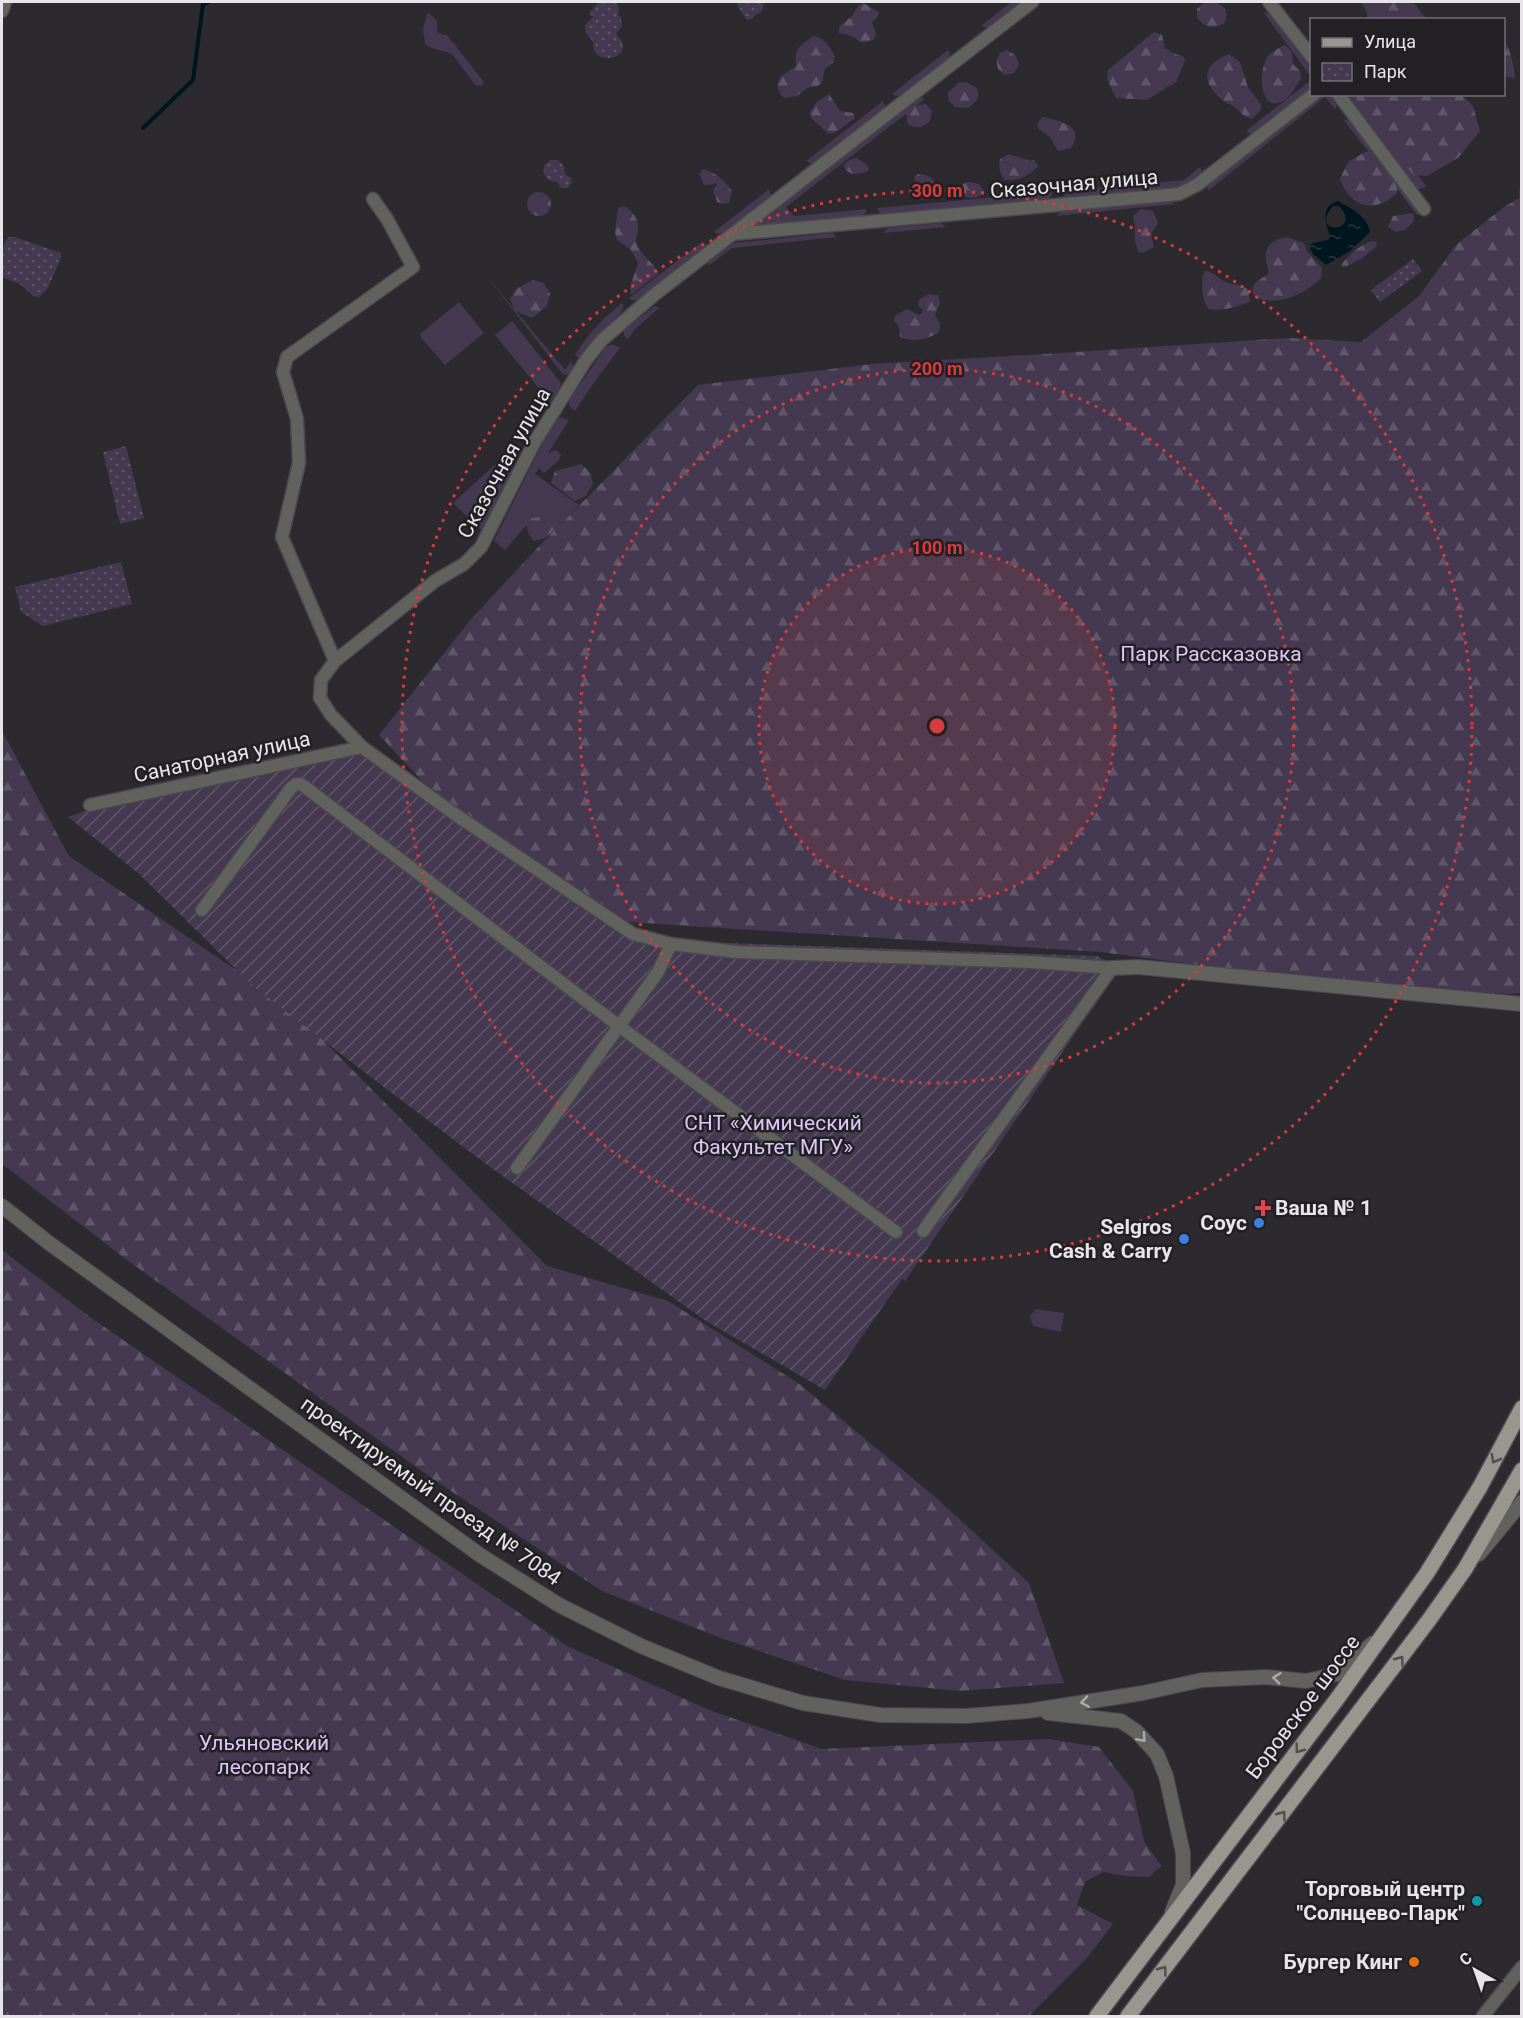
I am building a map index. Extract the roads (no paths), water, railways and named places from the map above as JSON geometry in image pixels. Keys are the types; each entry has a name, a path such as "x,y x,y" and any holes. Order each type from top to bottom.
{"main road":[{"name":"Боровское шоссе","path":"1097,2016 1384,1634 1427,1573 1460,1522 1521,1407"},
{"path":"1128,2016 1411,1645 1465,1569 1521,1470"}],"street":[{"path":"2,11 5,2"},
{"name":"Сказочная улица","path":"335,661 435,581 464,564 481,547 534,442 602,340 654,295 1032,2"},
{"path":"1269,2 1310,56"},
{"name":"Сказочная улица","path":"733,234 1179,194 1197,185 1311,96"},
{"path":"1339,96 1424,209"},
{"path":"373,199 387,219 413,267 287,357 283,372 297,419 299,463 282,537 335,661 321,680 320,698 331,715 362,747 453,813 633,934 671,944 737,952 1139,968 1429,994 1518,1006"},
{"name":"Санаторная улица","path":"90,805 362,747"},
{"path":"202,910 291,788 296,784 301,784 619,1026 896,1232"},
{"path":"517,1168 658,972 671,944"},
{"path":"923,1231 1112,968"},
{"name":"проектируемый проезд № 7084","path":"2,1206 480,1555 559,1605 641,1647 719,1678 803,1703 880,1715 966,1716 1028,1711 1143,1693 1202,1680 1266,1677 1306,1681 1337,1674 1384,1634"},
{"path":"1465,1569 1521,1502"},
{"name":"проектируемый проезд № 7084","path":"1028,1711 1121,1721 1136,1731 1157,1754 1166,1776 1183,1853 1183,1885 1167,1924"},
{"path":"1483,2016 1521,1967"}],"water":[{"path":"1338,201 1358,213 1366,221 1370,232 1350,251 1326,265 1313,254 1310,248 1312,243 1328,240 1330,237 1326,223 1336,227 1341,226 1345,221 1345,215 1339,206 1333,206 1326,222 1325,216 1328,207"}],"waterway":[{"path":"143,128 193,80 203,4 209,2"}],"place":[{"name":"Ваша № 1","path":"1263,1208"},
{"name":"Соус","path":"1259,1223"},
{"name":"Selgros Cash & Carry","path":"1184,1239"},
{"name":"Торговый центр \"Солнцево-Парк\"","path":"1477,1901"},
{"name":"Бургер Кинг","path":"1414,1962"}],"park label":[{"name":"Парк Рассказовка","path":"1211,654"},
{"name":"СНТ «Химический Факультет МГУ»","path":"773,1135"},
{"name":"Ульяновский лесопарк","path":"264,1755"}]}
